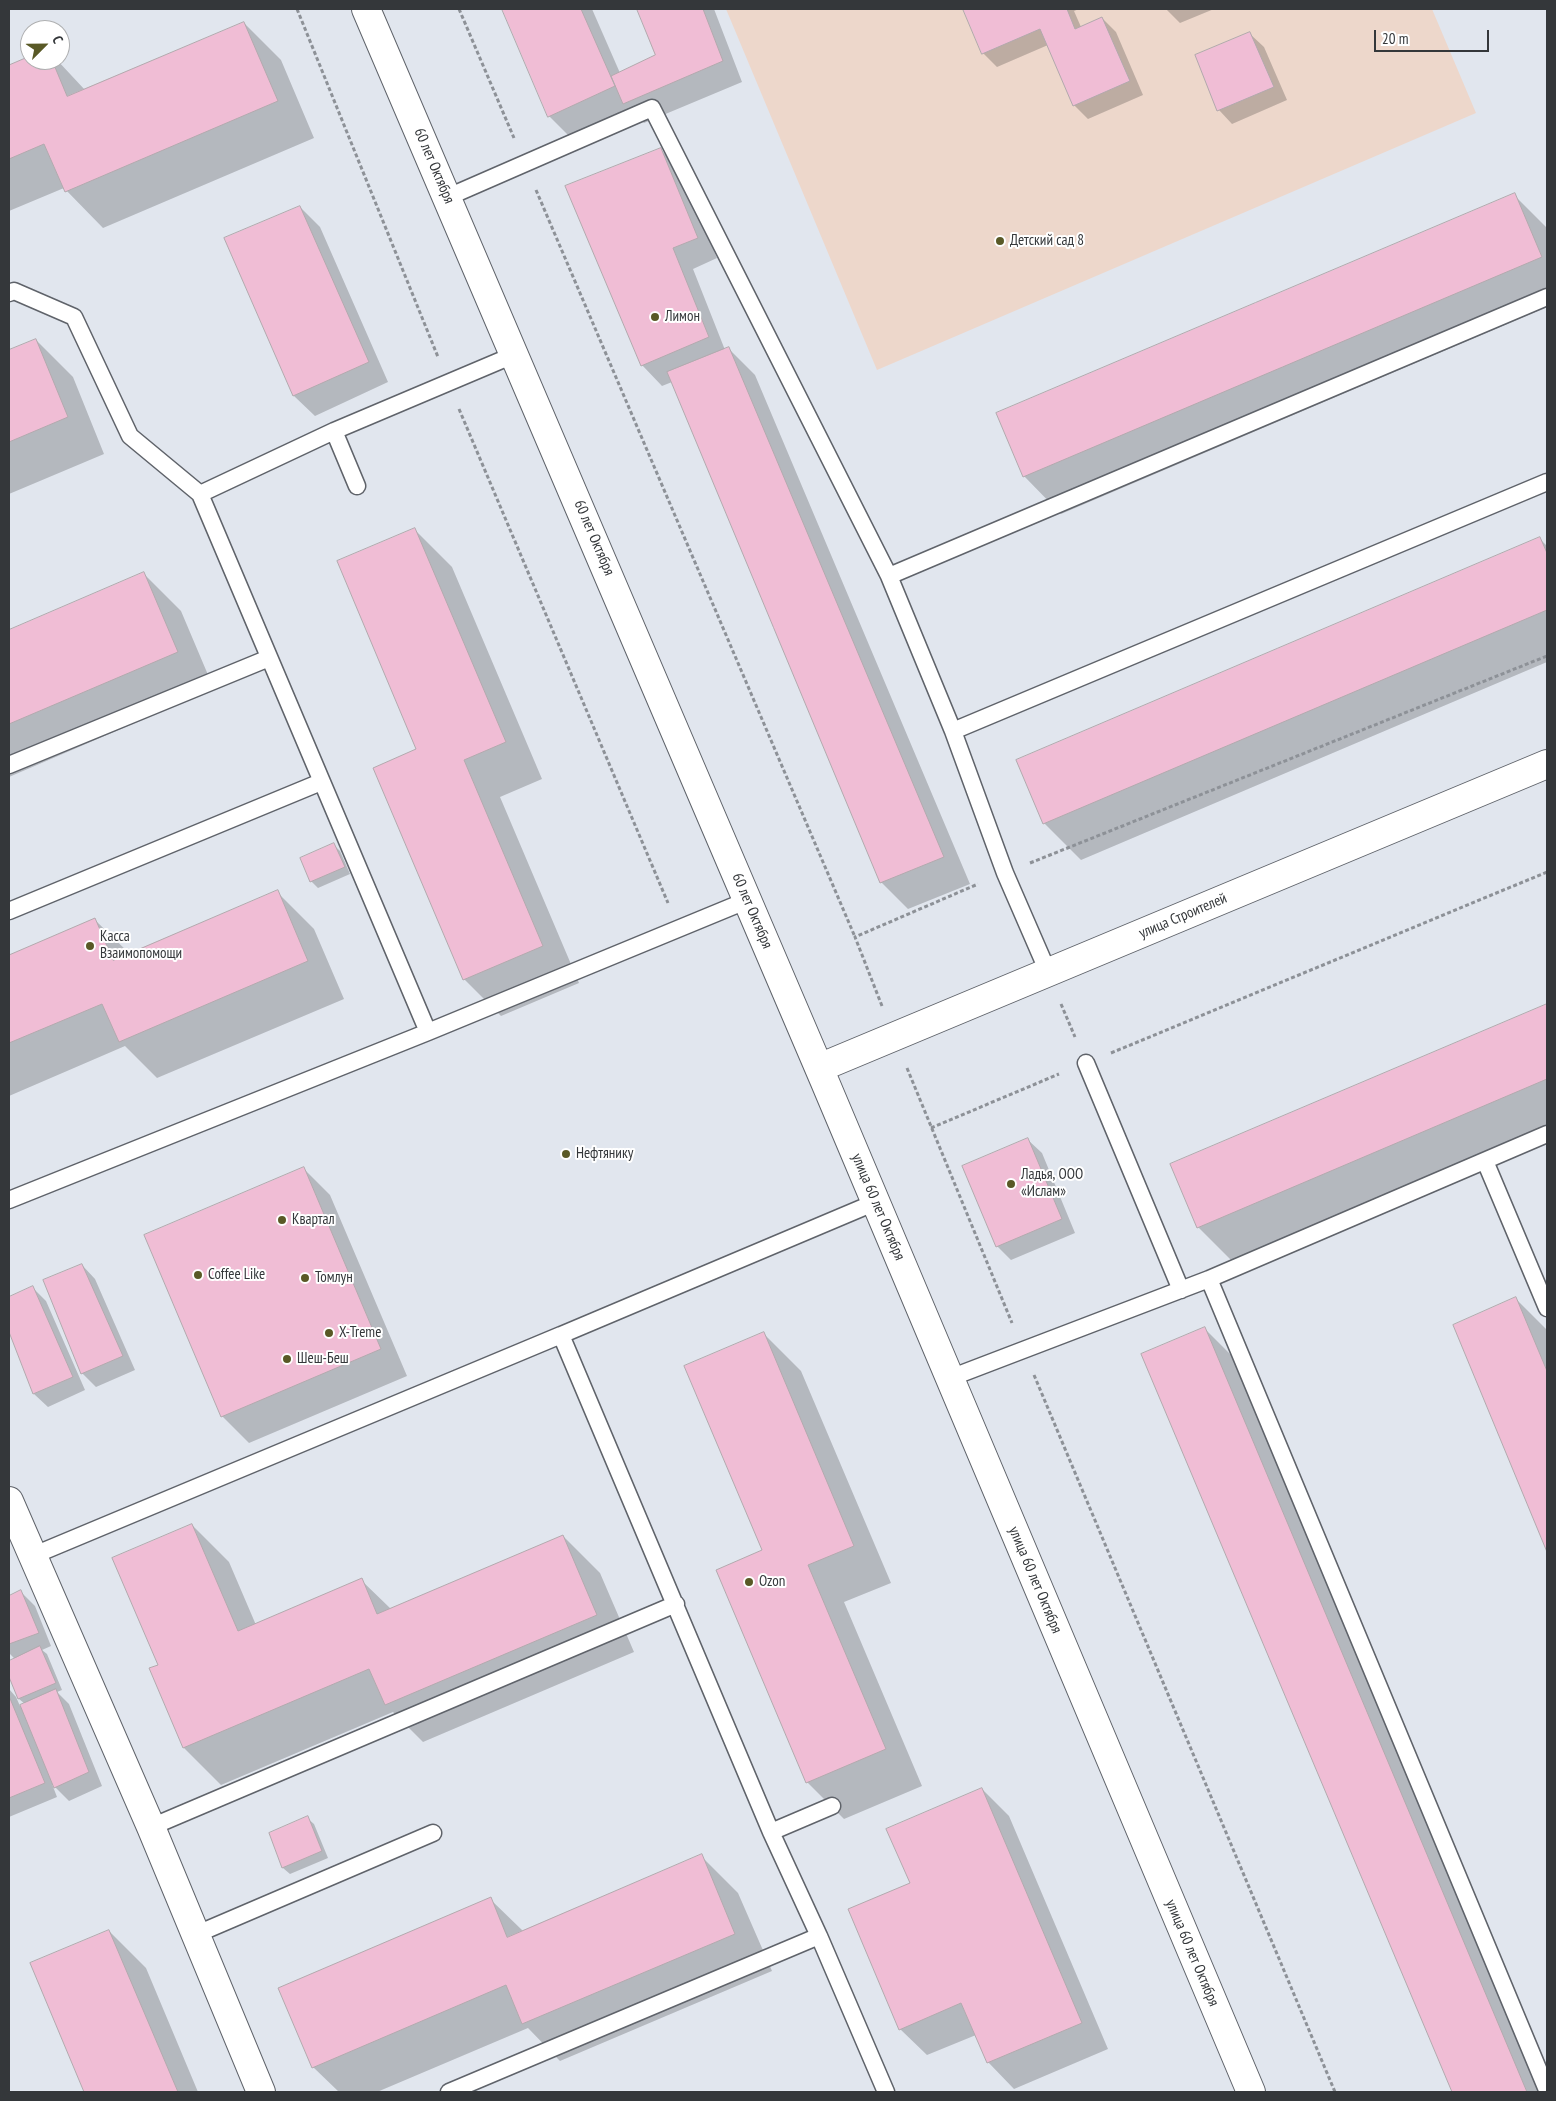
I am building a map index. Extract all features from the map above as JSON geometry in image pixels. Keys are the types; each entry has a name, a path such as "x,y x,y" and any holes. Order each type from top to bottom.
{"main road":[{"name":"60 лет Октября","path":"366,9 516,354 819,1068"},
{"name":"улица Строителей","path":"819,1068 1547,764"},
{"name":"улица 60 лет Октября","path":"819,1068 1250,2092"},
{"path":"9,1501 197,1934 261,2092"}],"lane":[{"path":"448,197 652,108 889,576 953,731 1005,873 1048,972"},
{"path":"9,293 14,291 74,317 130,436 200,494 428,1032"},
{"path":"889,576 1547,297"},
{"path":"200,494 334,431 516,354"},
{"path":"334,431 357,486"},
{"path":"953,731 1547,482"},
{"path":"9,765 269,658"},
{"path":"9,911 321,782"},
{"path":"9,1200 428,1032 748,900"},
{"path":"1086,1064 1180,1290"},
{"path":"950,1378 1209,1279 1547,1134"},
{"path":"1485,1161 1547,1308"},
{"path":"32,1556 876,1202"},
{"path":"1209,1279 1547,2090"},
{"path":"561,1335 771,1832 819,1936 886,2092"},
{"path":"151,1827 676,1604"},
{"path":"771,1832 832,1806"},
{"path":"197,1934 433,1833"},
{"path":"449,2092 819,1936"}],"path":[{"path":"297,9 448,383 679,929"},
{"path":"459,9 854,937 931,1128 1335,2092"},
{"path":"854,937 1005,873 1547,656"},
{"path":"931,1128 1547,872"},
{"path":"1048,972 1086,1064"}],"shaded area":[{"name":"Детский сад 8","path":"726,9 1432,9 1476,113 877,370"}],"building":[{"path":"502,9 581,9 615,86 548,117"},
{"path":"637,9 703,9 723,61 623,104 611,76 655,55"},
{"path":"963,9 1067,9 1075,29 1102,17 1130,81 1073,106 1040,29 982,54"},
{"path":"244,22 278,101 65,192 44,144 9,159 9,65 20,60 20,70 56,70 67,96"},
{"path":"1250,32 1274,87 1217,111 1195,55"},
{"path":"661,148 698,238 673,248 709,337 641,366 565,186"},
{"path":"1515,193 1542,257 1023,477 996,413"},
{"path":"300,206 369,362 293,396 224,238"},
{"path":"36,339 68,417 9,442 9,350"},
{"path":"729,347 944,857 880,883 667,372"},
{"path":"415,528 506,742 464,760 543,946 463,980 373,768 416,749 337,561"},
{"path":"1540,537 1547,553 1547,610 1043,824 1016,760"},
{"path":"144,572 178,652 9,724 9,630"},
{"path":"334,843 345,867 310,882 300,858"},
{"path":"278,890 308,961 119,1042 102,1004 9,1043 9,955 95,918 113,960"},
{"path":"1547,1004 1547,1079 1197,1228 1170,1164"},
{"path":"1028,1138 1062,1219 996,1247 962,1166"},
{"path":"304,1167 381,1349 221,1417 144,1235"},
{"path":"82,1264 123,1356 81,1374 43,1280"},
{"path":"33,1286 73,1377 33,1394 9,1332 9,1297"},
{"path":"1516,1297 1547,1371 1547,1552 1453,1325"},
{"path":"1205,1327 1527,2092 1452,2092 1141,1354"},
{"path":"764,1332 854,1546 808,1565 886,1749 806,1783 716,1570 762,1550 684,1366"},
{"path":"192,1524 238,1631 362,1578 377,1614 563,1535 597,1615 385,1705 369,1669 183,1748 149,1668 158,1665 112,1558"},
{"path":"21,1590 39,1633 9,1644 9,1596"},
{"path":"40,1646 56,1683 18,1699 9,1677 9,1661"},
{"path":"56,1689 89,1772 54,1788 20,1705"},
{"path":"9,1696 45,1783 9,1798"},
{"path":"982,1788 1082,2023 987,2063 961,2003 899,2030 848,1909 910,1883 886,1829"},
{"path":"308,1816 322,1851 282,1868 269,1833"},
{"path":"702,1854 735,1934 522,2024 506,1985 312,2068 278,1988 491,1897 507,1937"},
{"path":"109,1930 178,2092 84,2092 30,1963"}],"place":[{"name":"Детский сад 8","path":"1000,241"},
{"name":"Лимон","path":"655,317"},
{"name":"Касса Взаимопомощи","path":"90,946"},
{"name":"Нефтянику","path":"566,1154"},
{"name":"Ладья, ООО «Ислам»","path":"1011,1184"},
{"name":"Квартал","path":"282,1220"},
{"name":"Coffee Like","path":"198,1275"},
{"name":"Томлун","path":"305,1278"},
{"name":"X-Treme","path":"329,1333"},
{"name":"Шеш-Беш","path":"287,1359"},
{"name":"Ozon","path":"749,1582"}]}
